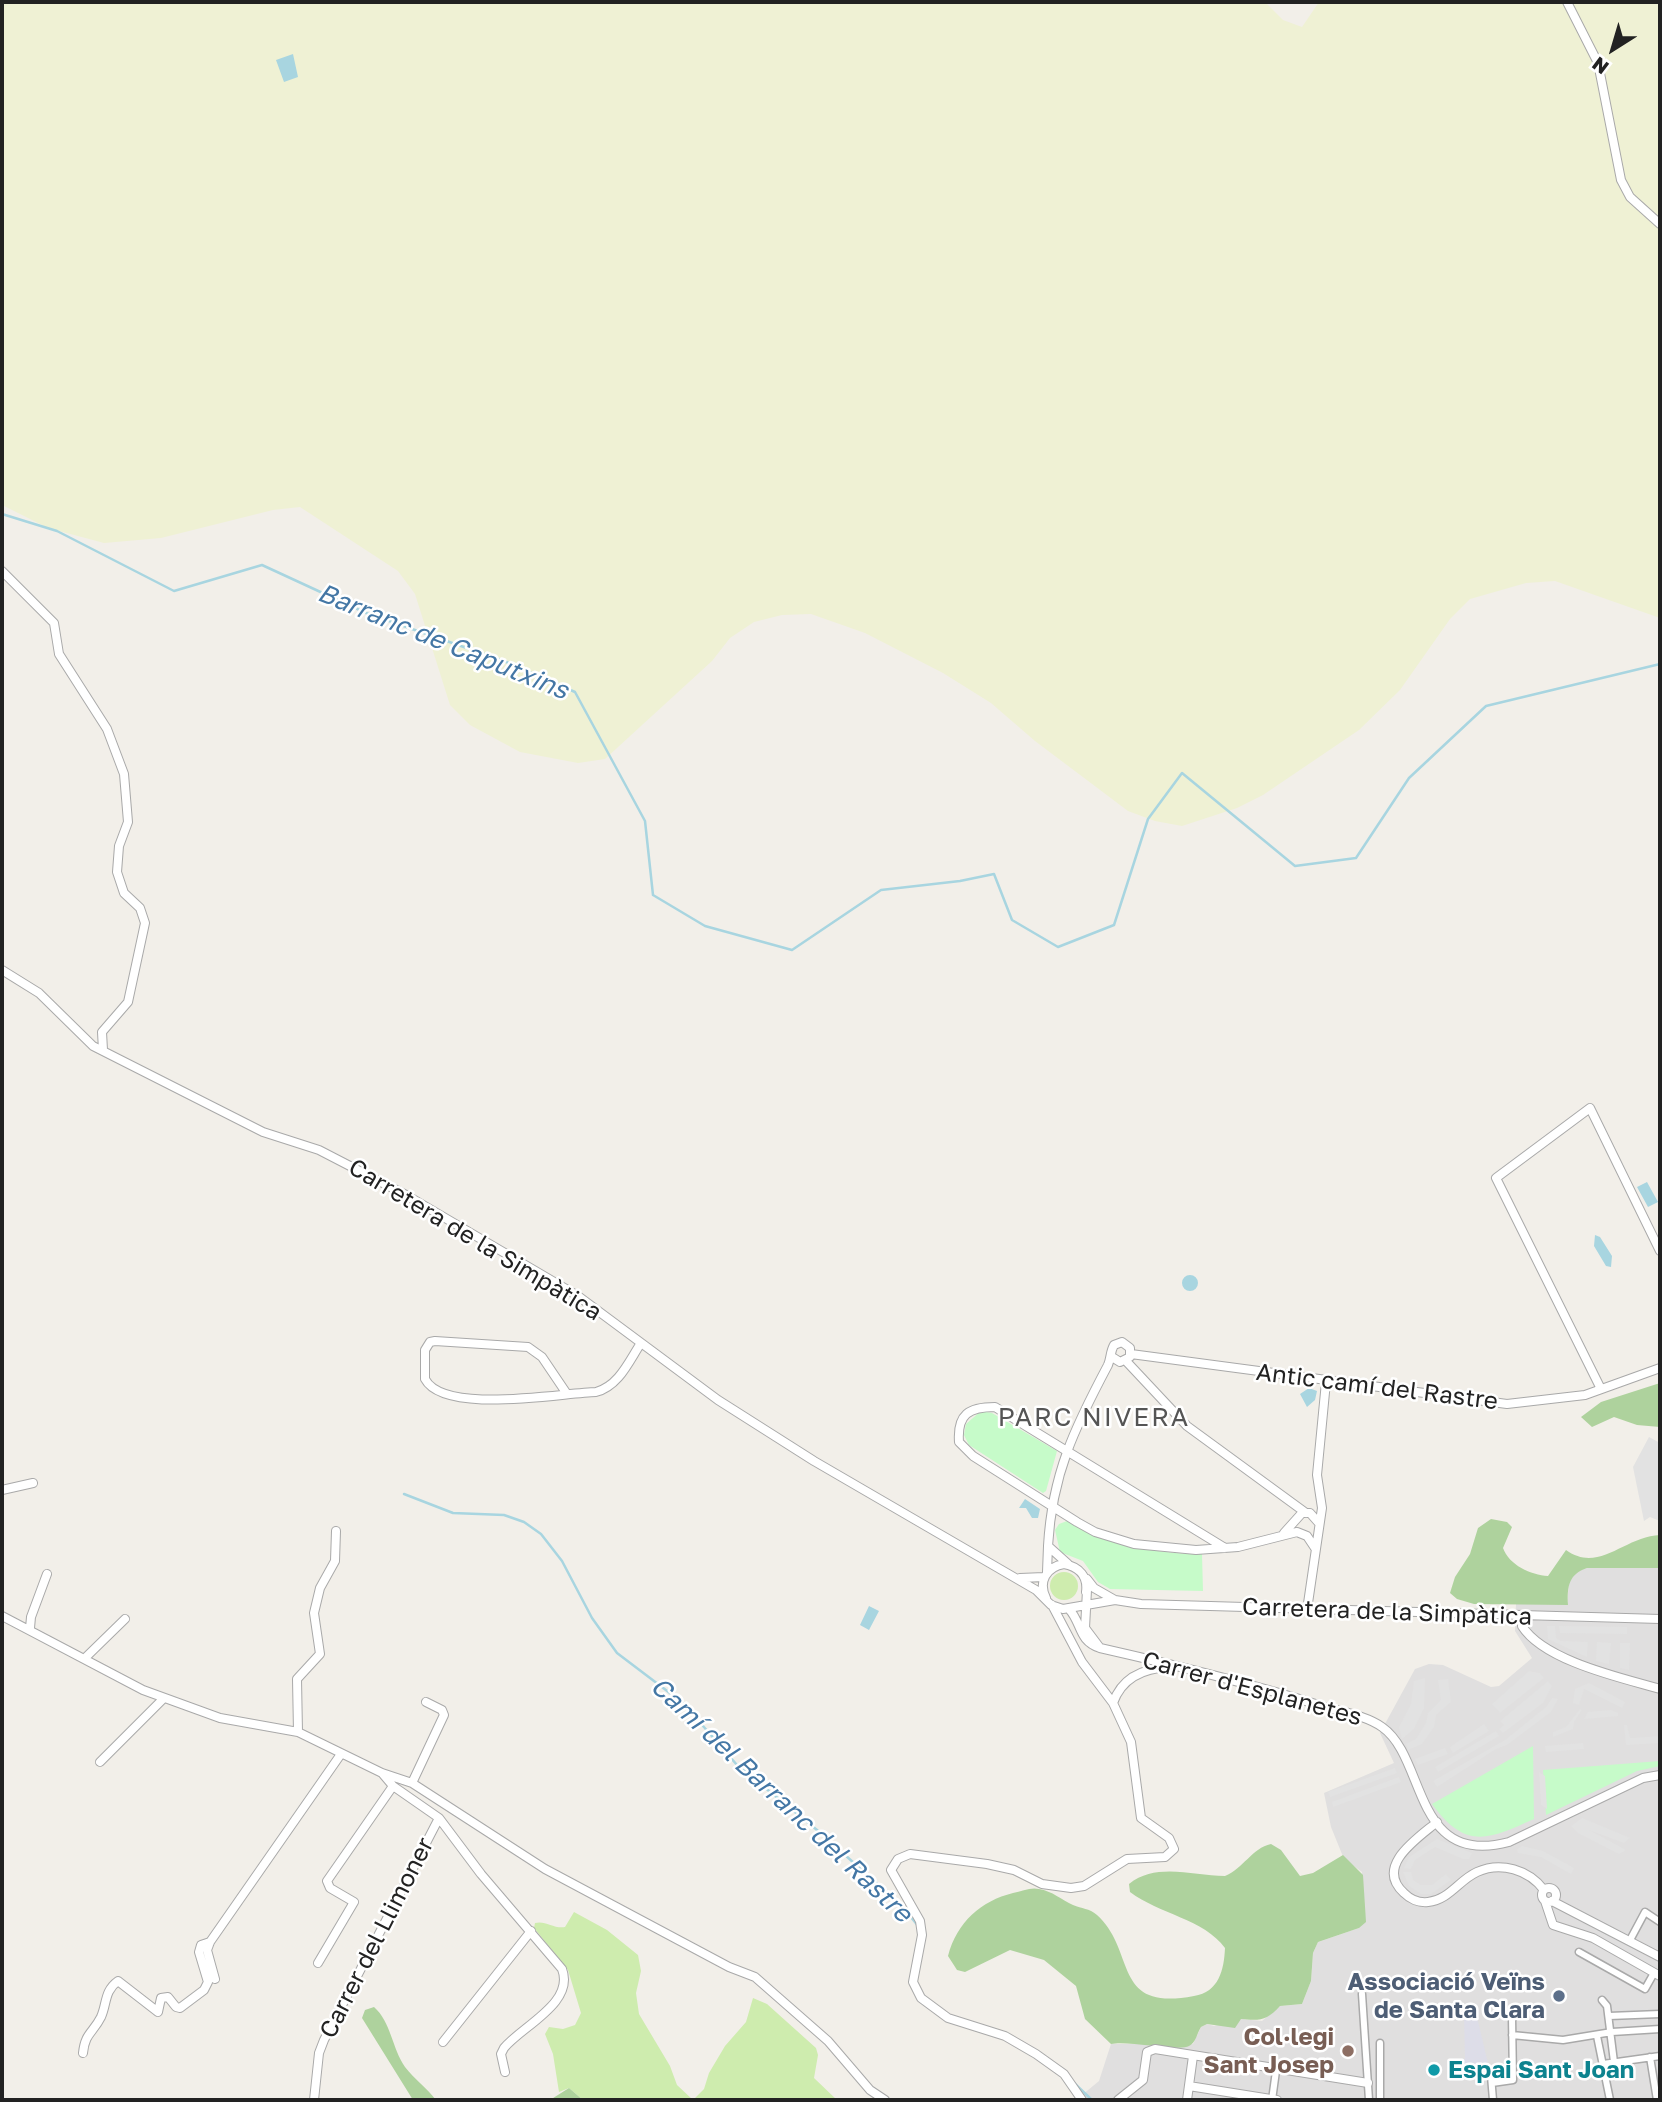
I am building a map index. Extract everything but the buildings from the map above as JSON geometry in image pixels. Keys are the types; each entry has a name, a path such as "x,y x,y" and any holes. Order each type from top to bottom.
{"street":[{"path":"1567,2 1598,63 1621,180 1630,197 1660,224"},
{"path":"2,571 54,623 59,654 107,729 124,774 128,822 119,846 117,873 124,893 140,908 145,923 128,1002 102,1032 103,1050"},
{"name":"Carretera de la Simpàtica","path":"2,970 39,993 93,1045 263,1132 319,1150 366,1173 578,1296 739,1414 1010,1576 1049,1603"},
{"path":"1601,1389 1496,1178 1590,1108 1660,1251"},
{"path":"567,1394 542,1357 528,1347 435,1341 430,1342 425,1350 425,1379 428,1385 461,1399 482,1399 567,1394 596,1392 610,1387 641,1343"},
{"path":"1082,2100 1064,2074 1035,2054 1005,2036 948,2018 921,1998 913,1982 922,1930 891,1870 898,1859 911,1854 987,1864 1014,1870 1042,1884 1071,1888 1084,1886 1127,1859 1170,1855 1174,1849 1169,1838 1141,1818 1131,1742 1113,1703 1062,1630 1042,1589 1046,1575 1052,1506 1067,1450 1084,1406 1112,1357 1112,1348 1119,1343 1128,1345 1128,1358 1187,1426 1305,1514 1317,1526"},
{"path":"1112,1357 1120,1362 1128,1358"},
{"name":"Antic camí del Rastre","path":"1128,1358 1507,1404 1568,1398 1660,1368"},
{"path":"1307,1609 1317,1526 1322,1508 1317,1475 1326,1382"},
{"path":"1225,1548 995,1407 977,1407 964,1415 958,1430 959,1442 973,1456 1095,1531 1134,1544 1177,1550 1225,1548 1254,1543 1296,1529 1320,1492"},
{"path":"2,1490 33,1483"},
{"path":"1307,1536 1317,1526"},
{"path":"1296,1529 1307,1536 1315,1548"},
{"path":"298,1732 297,1679 320,1654 314,1614 320,1588 335,1561 336,1531"},
{"path":"1048,1546 1084,1576 1087,1590 1084,1628 1100,1648"},
{"path":"1046,1575 1058,1565 1071,1565"},
{"path":"30,1628 47,1574"},
{"name":"Carretera de la Simpàtica","path":"1010,1576 1025,1579 1046,1575"},
{"name":"Carretera de la Simpàtica","path":"1084,1576 1094,1588 1115,1600"},
{"path":"1062,1630 1069,1608 1082,1600 1087,1590"},
{"name":"Carretera de la Simpàtica","path":"1069,1608 1115,1600 1141,1604 1660,1619"},
{"path":"1049,1603 1069,1608"},
{"path":"1069,1608 1083,1638 1100,1648"},
{"path":"2,1616 30,1628 122,1681 220,1717 298,1732 382,1773 412,1783 545,1869 729,1967 755,1977 828,2041 870,2090 885,2100"},
{"path":"1527,1616 1522,1626 1551,1651 1660,1689"},
{"path":"85,1659 125,1619"},
{"name":"Carrer d'Esplanetes","path":"1100,1648 1275,1690 1367,1719 1392,1736 1423,1803 1437,1822 1460,1840 1496,1846 1560,1820 1643,1778 1660,1775"},
{"path":"1113,1703 1118,1688 1129,1678 1155,1668 1179,1666"},
{"path":"100,1762 164,1698"},
{"path":"412,1783 444,1715 442,1710 426,1702"},
{"path":"215,1979 207,1950 210,1942 341,1754"},
{"path":"382,1773 393,1786 439,1818 481,1874 557,1960 565,1982 555,2003 504,2048 501,2054 505,2072"},
{"path":"318,1963 354,1902 330,1888 327,1881 393,1786"},
{"name":"Carrer del Llimoner","path":"314,2100 320,2049 439,1818"},
{"path":"1437,1822 1403,1850 1396,1863 1394,1878 1412,1899 1421,1903 1444,1898 1477,1872 1502,1867 1526,1874 1545,1890 1555,1892 1549,1901 1553,1925 1593,1938 1657,1974 1645,1989 1579,1952"},
{"path":"1549,1901 1660,1957"},
{"path":"1630,1940 1645,1912 1660,1922"},
{"path":"443,2042 531,1931"},
{"path":"83,2053 88,2032 100,2019 108,1992 118,1981 158,2012 161,1998 168,1997 180,2008 204,1990 208,1982 198,1952 201,1945 210,1942"},
{"path":"1362,1994 1369,2100"},
{"path":"1602,2000 1609,2016 1614,2062"},
{"path":"1609,2016 1660,2014"},
{"path":"1493,2100 1491,2079 1513,2080 1512,2017"},
{"path":"1512,2035 1563,2040 1612,2032 1660,2029"},
{"path":"1597,2036 1610,2100"},
{"path":"1380,2043 1380,2100"},
{"path":"1118,2100 1143,2080 1147,2052 1155,2049 1276,2071 1368,2083"},
{"path":"1187,2100 1193,2056"},
{"path":"1603,2064 1660,2056"},
{"path":"1650,2057 1657,2100"},
{"path":"1189,2086 1274,2100 1276,2071"}],"shaded area":[{"path":"1649,1437 1660,1443 1660,1521 1650,1517 1644,1521 1633,1467"},
{"path":"1587,1568 1660,1568 1660,2100 1076,2100 1099,2081 1111,2044 1173,2047 1193,2044 1201,2027 1207,2024 1214,2026 1241,2019 1262,2021 1280,2006 1302,2004 1311,1981 1313,1953 1318,1942 1359,1928 1362,1872 1344,1859 1331,1827 1324,1793 1394,1763 1380,1733 1415,1669 1429,1664 1443,1665 1491,1687 1499,1686 1532,1658 1515,1631 1516,1604 1567,1604 1569,1582 1576,1571"},
{"path":"1547,1626 1555,1626 1556,1638 1561,1641 1588,1642 1587,1657 1548,1639"},
{"path":"1559,1626 1627,1627 1627,1634 1560,1633"},
{"path":"1597,1642 1611,1643 1609,1664 1596,1661"},
{"path":"1620,1643 1630,1643 1629,1670 1620,1668"},
{"path":"1529,1671 1540,1673 1544,1678 1500,1713 1492,1704"},
{"path":"1425,1678 1424,1708 1414,1729 1402,1739 1399,1727 1411,1704 1414,1681"},
{"path":"1448,1679 1451,1702 1436,1715 1434,1727 1422,1744 1408,1750 1406,1744 1416,1739 1426,1723 1428,1713 1441,1700 1438,1680"},
{"path":"1548,1681 1552,1686 1543,1703 1503,1733 1499,1729 1504,1725 1500,1721"},
{"path":"1589,1683 1625,1702 1622,1708 1584,1689 1579,1705 1573,1703 1575,1689"},
{"path":"1552,1698 1558,1699 1551,1712 1507,1745 1496,1749 1437,1787 1433,1781 1505,1740 1546,1707"},
{"path":"1580,1709 1582,1710 1573,1729 1553,1737 1553,1732 1566,1727"},
{"path":"1611,1710 1618,1713 1618,1716 1584,1719 1588,1712"},
{"path":"1484,1724 1489,1731 1453,1753 1450,1747"},
{"path":"1624,1725 1627,1725 1630,1738 1660,1736 1660,1743 1626,1745"},
{"path":"1496,1731 1499,1736 1438,1772 1435,1767"},
{"path":"1583,1743 1584,1749 1546,1752 1545,1746"},
{"path":"1445,1748 1448,1754 1418,1765 1415,1759"},
{"path":"1395,1768 1397,1773 1330,1797 1328,1792"},
{"path":"1539,1772 1545,1776 1547,1809 1541,1805"},
{"path":"1399,1777 1401,1782 1333,1807 1332,1802"},
{"path":"1582,1818 1630,1838 1624,1843 1589,1830 1626,1850 1619,1854 1578,1833 1571,1826"},
{"path":"1437,1839 1472,1853 1469,1859 1435,1847 1415,1860 1411,1869 1404,1868 1409,1857"},
{"path":"1522,1846 1543,1851 1574,1868 1571,1874 1541,1857 1518,1853 1517,1849"},
{"path":"1403,1872 1411,1872 1413,1880 1421,1885 1432,1885 1446,1874 1451,1880 1431,1894 1421,1894 1409,1886"},
{"path":"1464,2011 1476,2013 1491,2076 1456,2077 1454,2060 1465,2059"}],"green space":[{"path":"2,2 1265,2 1283,20 1302,27 1319,2 1660,2 1660,618 1555,581 1526,583 1470,599 1450,619 1400,690 1359,730 1263,795 1237,808 1182,826 1155,821 1128,811 1035,741 991,703 943,673 865,633 811,614 782,615 754,622 730,638 712,661 605,759 578,763 520,752 470,725 450,705 415,594 398,571 300,507 273,510 161,538 104,543 48,528 2,505"},
{"path":"1660,1383 1660,1427 1637,1425 1614,1417 1592,1427 1581,1417 1601,1402"},
{"path":"981,1411 992,1413 1057,1451 1046,1491 1043,1493 969,1445 964,1435 966,1424"},
{"path":"1491,1519 1507,1522 1512,1527 1503,1548 1515,1564 1535,1574 1548,1576 1566,1550 1590,1558 1647,1537 1660,1535 1660,1568 1587,1568 1576,1574 1570,1582 1568,1605 1474,1604 1457,1599 1450,1593 1455,1577 1470,1554 1478,1528"},
{"path":"1067,1521 1116,1542 1149,1550 1202,1554 1203,1591 1110,1589 1098,1582 1083,1561 1060,1552 1055,1530 1059,1524"},
{"path":"1064,1572 1074,1576 1078,1586 1074,1596 1064,1600 1054,1596 1050,1586 1054,1576"},
{"path":"1533,1746 1534,1819 1504,1832 1479,1837 1456,1829 1432,1804"},
{"path":"1660,1761 1660,1766 1637,1771 1546,1815 1543,1770"},
{"path":"1271,1844 1281,1850 1300,1876 1313,1873 1343,1855 1363,1875 1366,1922 1359,1928 1318,1942 1313,1953 1311,1981 1302,2004 1280,2006 1263,2018 1241,2019 1235,2028 1207,2024 1201,2027 1189,2046 1175,2048 1129,2043 1111,2044 1085,2019 1076,1986 1044,1960 1010,1950 965,1972 957,1970 948,1956 957,1933 981,1907 1001,1897 1036,1889 1097,1915 1109,1929 1129,1975 1137,1987 1149,1995 1168,1999 1202,1994 1215,1985 1218,1979 1225,1948 1205,1930 1130,1892 1129,1884 1151,1873 1163,1872 1225,1876 1258,1850"},
{"path":"574,1912 607,1930 638,1955 641,1971 636,1993 639,2014 670,2066 677,2085 693,2100 583,2100 569,2088 559,2092 553,2054 545,2034 549,2027 563,2029 575,2025 581,2013 568,1970 534,1928 535,1923 539,1922 565,1927"},
{"path":"753,1998 767,2004 816,2048 818,2055 814,2078 837,2100 693,2100 704,2089 709,2073 725,2046 746,2022"},
{"path":"374,2007 384,2020 405,2067 436,2100 413,2100 362,2018 365,2010"},
{"path":"569,2088 583,2100 550,2100"}],"water":[{"path":"293,54 298,77 284,82 276,60"},
{"path":"1647,1182 1658,1202 1648,1207 1637,1187"},
{"path":"1595,1235 1600,1237 1612,1256 1611,1267 1606,1266 1594,1246"},
{"path":"1190,1275 1198,1283 1190,1291 1182,1283"},
{"path":"1309,1388 1317,1391 1315,1400 1307,1407 1300,1394"},
{"path":"1025,1499 1040,1509 1038,1518 1032,1518 1026,1508 1019,1508"},
{"path":"869,1606 879,1611 869,1630 860,1625"}],"waterway":[{"name":"Barranc de Caputxins","path":"2,514 57,531 174,591 262,565 366,613 504,661 575,692 645,821 653,895 705,926 792,950 881,890 960,881 994,874 1012,920 1058,947 1114,925 1148,819 1182,773 1295,866 1356,858 1409,778 1486,706 1660,664"},
{"name":"Camí del Barranc del Rastre","path":"404,1494 453,1513 504,1515 524,1522 541,1534 562,1561 592,1618 617,1653 683,1703 737,1765 817,1830 901,1905 919,1927"},
{"name":"Camí del Barranc del Rastre","path":"1073,2082 1092,2100"}],"place":[{"name":"Associació Veïns de Santa Clara","path":"1559,1996"},
{"name":"Col·legi Sant Josep","path":"1348,2051"},
{"name":"Espai Sant Joan","path":"1434,2070"}],"district":[{"name":"PARC NIVERA","path":"1094,1418"}]}
